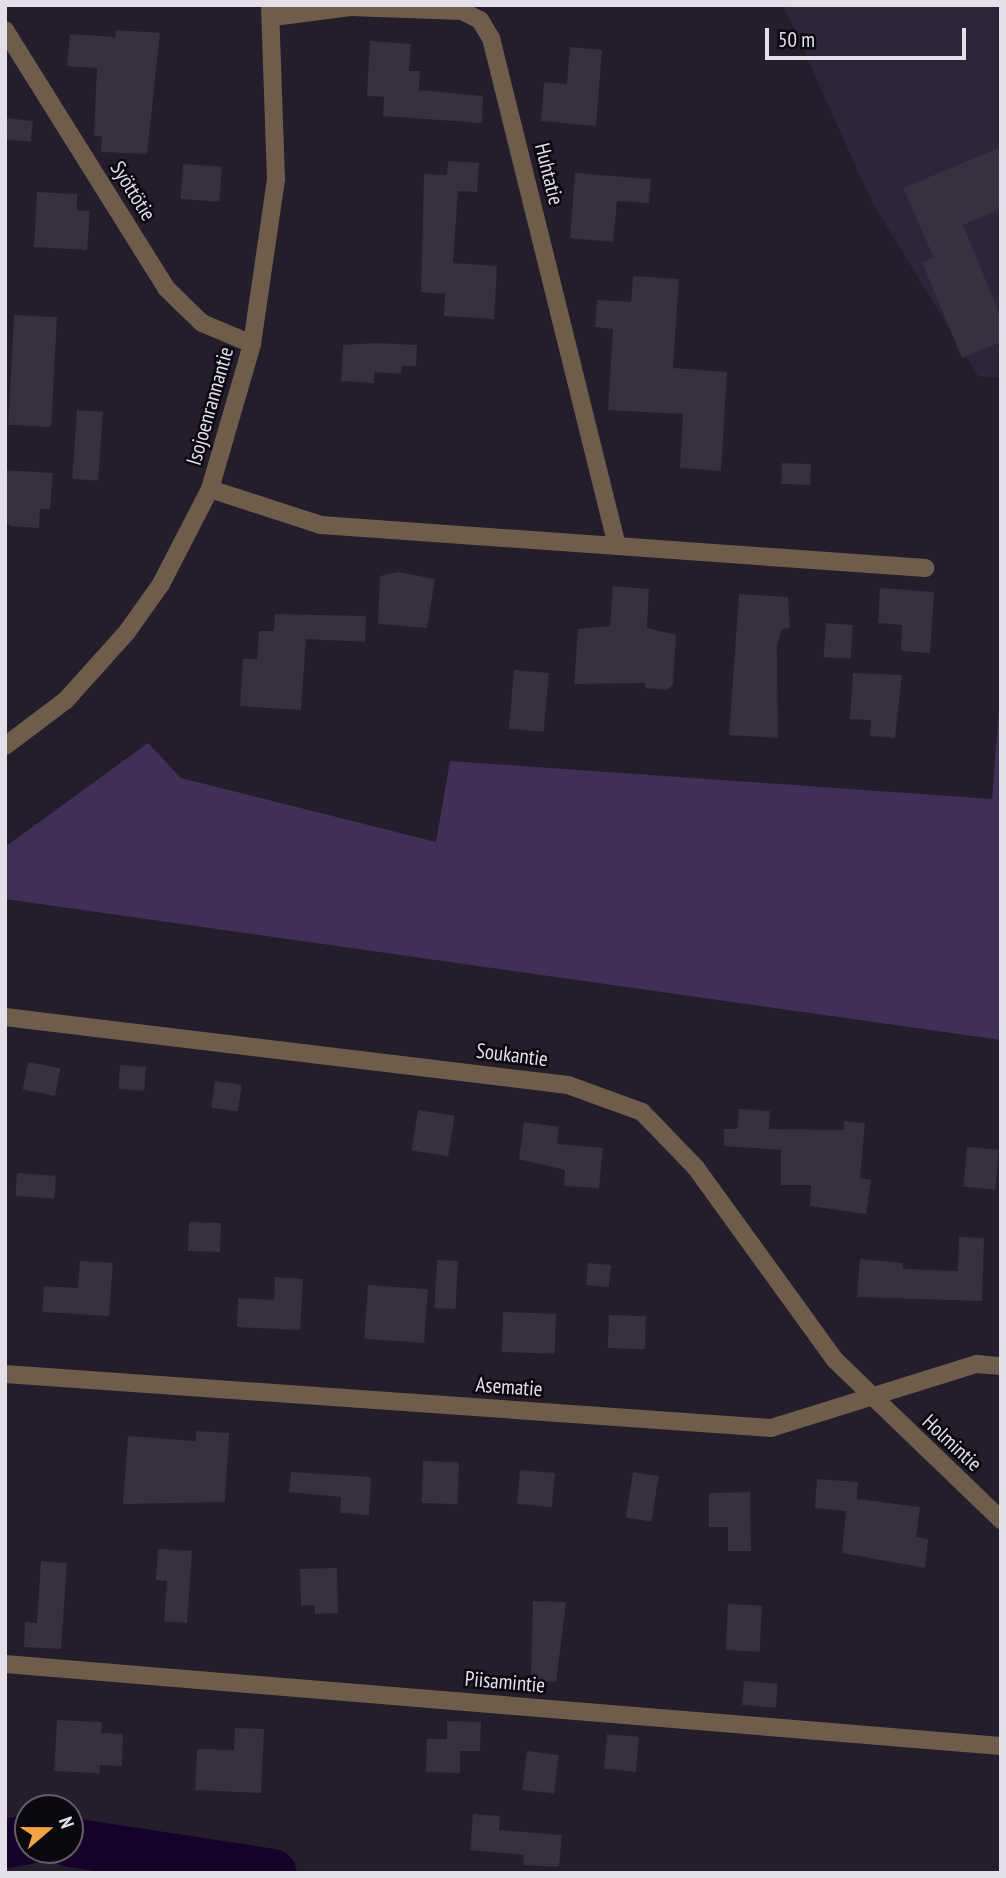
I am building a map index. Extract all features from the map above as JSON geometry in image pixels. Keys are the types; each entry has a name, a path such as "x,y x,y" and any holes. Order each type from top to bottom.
{"street":[{"name":"Huhtatie","path":"272,11 350,7 462,11 480,20 491,37 617,546"},
{"name":"Isojoenrannantie","path":"5,747 66,700 127,632 161,584 209,489 251,344 276,180 272,11"},
{"name":"Syöttötie","path":"5,30 166,288 202,323 251,344"},
{"path":"209,489 321,526 925,568"},
{"name":"Soukantie","path":"5,1017 568,1085 642,1112 696,1168 835,1360 872,1399"},
{"name":"Asematie","path":"5,1374 771,1428 872,1399 977,1364 1001,1366"},
{"name":"Holmintie","path":"872,1399 1001,1520"},
{"name":"Piisamintie","path":"5,1664 1001,1745"}],"shaded area":[{"path":"783,5 1001,5 1001,378 978,376 872,202"},
{"path":"1001,683 1001,1040 5,899 5,847 148,743 181,778 436,842 450,761 992,799"}],"building":[{"path":"116,30 160,33 147,154 101,152 102,136 94,136 97,68 67,66 70,34 115,37"},
{"path":"370,41 411,44 409,71 420,71 419,90 483,96 482,123 383,116 384,97 367,96"},
{"path":"570,47 602,50 596,126 541,121 544,82 567,84"},
{"path":"5,118 33,121 31,142 5,139"},
{"path":"1001,147 1001,209 963,225 1001,317 1001,342 962,358 922,262 934,258 903,188"},
{"path":"448,161 479,163 477,192 458,191 453,263 497,266 494,319 444,316 445,294 421,292 424,174 447,175"},
{"path":"183,164 222,167 219,202 181,199"},
{"path":"575,173 651,179 649,203 617,201 613,242 570,238"},
{"path":"37,192 77,194 77,210 90,211 87,250 34,247"},
{"path":"633,276 679,279 673,368 727,372 721,471 680,468 683,414 608,410 613,329 595,327 597,300 631,302"},
{"path":"14,315 57,317 51,427 8,425"},
{"path":"343,345 417,345 416,366 402,366 401,374 374,372 374,383 341,381"},
{"path":"77,410 103,412 98,481 72,479"},
{"path":"782,463 811,464 810,485 781,484"},
{"path":"5,470 53,473 50,509 40,509 39,528 10,526 5,520"},
{"path":"398,572 435,579 427,628 378,624 380,576"},
{"path":"613,586 649,589 647,628 676,635 673,685 667,690 645,688 645,683 574,684 578,629 610,626"},
{"path":"880,588 934,592 930,653 901,651 902,625 878,623"},
{"path":"739,594 788,597 790,628 782,629 777,645 778,738 729,735"},
{"path":"275,614 366,616 365,642 306,639 301,710 240,706 243,659 257,659 259,631 274,631"},
{"path":"826,623 853,625 851,659 824,657"},
{"path":"514,670 549,673 544,732 509,729"},
{"path":"853,673 902,675 895,738 870,736 871,720 850,719"},
{"path":"28,1062 60,1068 55,1096 23,1089"},
{"path":"120,1065 146,1067 144,1091 118,1089"},
{"path":"215,1081 242,1085 238,1111 211,1108"},
{"path":"739,1109 770,1111 769,1129 844,1130 844,1121 865,1123 860,1178 871,1180 866,1214 810,1206 811,1185 781,1185 781,1150 724,1146 724,1129 737,1129"},
{"path":"418,1110 455,1116 448,1156 412,1150"},
{"path":"524,1122 559,1127 557,1144 603,1148 599,1188 564,1186 565,1170 519,1159"},
{"path":"967,1147 999,1150 995,1190 964,1187"},
{"path":"17,1173 56,1176 54,1199 15,1196"},
{"path":"189,1222 221,1223 220,1252 188,1251"},
{"path":"959,1237 984,1238 982,1301 857,1297 860,1259 903,1263 903,1269 958,1271"},
{"path":"437,1260 458,1261 455,1309 434,1308"},
{"path":"80,1261 113,1263 109,1316 42,1312 44,1286 78,1288"},
{"path":"588,1263 611,1265 609,1287 586,1285"},
{"path":"275,1277 303,1279 300,1330 237,1327 238,1298 274,1300"},
{"path":"368,1285 428,1289 424,1343 364,1339"},
{"path":"503,1312 556,1314 555,1354 502,1352"},
{"path":"609,1315 646,1316 645,1349 608,1348"},
{"path":"196,1431 229,1433 225,1502 123,1504 128,1436 196,1441"},
{"path":"423,1461 459,1462 458,1504 422,1503"},
{"path":"520,1470 555,1473 552,1507 517,1504"},
{"path":"291,1472 371,1477 369,1515 340,1513 341,1497 289,1492"},
{"path":"633,1472 659,1476 651,1522 626,1517"},
{"path":"817,1479 858,1482 857,1499 920,1507 916,1537 928,1539 925,1568 842,1553 846,1511 815,1508"},
{"path":"750,1492 751,1551 728,1551 728,1527 709,1527 709,1493"},
{"path":"158,1549 192,1551 187,1623 164,1621 167,1581 156,1580"},
{"path":"41,1561 67,1563 61,1649 24,1647 25,1622 37,1623"},
{"path":"337,1568 338,1613 315,1614 315,1605 301,1606 300,1569"},
{"path":"533,1601 566,1602 556,1682 531,1680"},
{"path":"728,1604 762,1606 760,1652 726,1650"},
{"path":"744,1681 778,1684 776,1708 742,1705"},
{"path":"57,1720 102,1722 101,1733 123,1734 122,1766 100,1765 99,1773 54,1771"},
{"path":"447,1721 481,1722 480,1751 460,1751 460,1773 426,1772 427,1739 447,1739"},
{"path":"235,1728 264,1729 261,1793 195,1790 197,1749 234,1750"},
{"path":"607,1734 639,1737 636,1772 604,1769"},
{"path":"527,1751 559,1755 554,1794 522,1790"},
{"path":"473,1814 500,1816 499,1830 562,1835 559,1867 523,1865 524,1855 470,1850"}],"waterway":[{"path":"5,1843 14,1841"},
{"path":"84,1844 272,1873"}]}
